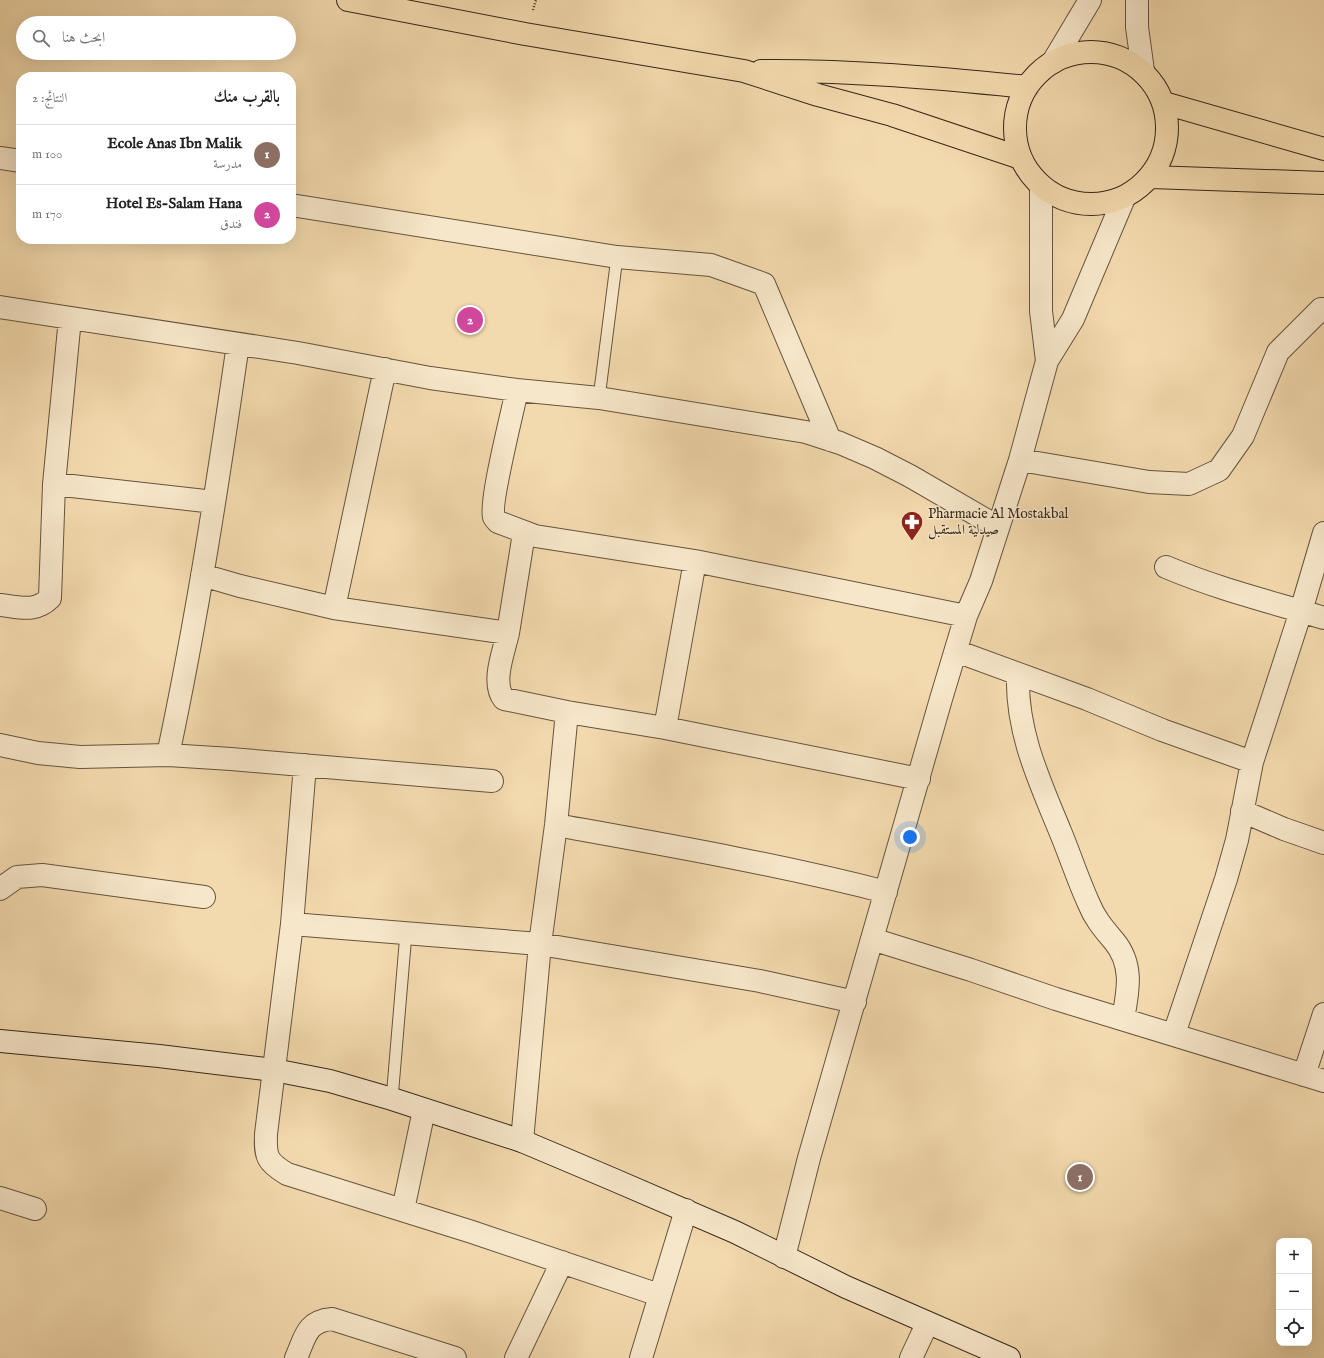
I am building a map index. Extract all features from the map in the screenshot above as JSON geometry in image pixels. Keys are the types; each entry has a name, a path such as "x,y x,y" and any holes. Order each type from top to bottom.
{"main road":[{"path":"348,0 526,34 744,71 818,95 892,115 1021,158"},
{"path":"1089,52 1108,53 1127,60 1143,71 1156,86 1164,103 1168,122 1167,141 1161,160 1151,177 1124,198 1107,203 1090,205 1062,198 1041,186 1030,174 1021,158 1016,140 1015,122 1018,104 1027,87 1038,73 1053,62 1070,54 1089,52"},
{"path":"744,71 820,70 896,74 1027,87"},
{"path":"1164,103 1324,149"},
{"path":"1151,177 1324,183"}],"street":[{"path":"1053,62 1090,0"},
{"path":"1137,0 1137,27 1143,71"},
{"path":"0,158 16,160"},
{"path":"1041,186 1041,311 1047,361"},
{"path":"784,1257 809,1158 966,616 980,581 1020,460 1047,361 1073,319 1124,198"},
{"path":"296,206 617,257 711,265 764,284 830,440"},
{"path":"0,307 238,344 430,378 517,390 599,398 806,432 875,458 910,476 998,527"},
{"path":"1020,460 1149,482 1188,484 1219,470 1244,436 1278,352 1321,309 1324,309"},
{"path":"0,605 33,608 42,606 50,598 54,484 70,318"},
{"path":"168,755 188,663 238,344"},
{"path":"334,608 385,369"},
{"path":"517,390 501,465 494,509 494,517 498,522 524,533 695,561 966,616"},
{"path":"54,484 214,502"},
{"path":"524,533 508,633 500,670 499,692 504,699 567,712 665,728 919,779"},
{"path":"1174,1034 1226,879 1252,762 1301,611 1324,533"},
{"path":"665,728 695,561"},
{"path":"1166,568 1229,591 1324,618"},
{"path":"202,575 240,586 334,608 508,633"},
{"path":"956,651 1162,730 1252,762"},
{"path":"1018,675 1017,694 1020,715 1031,760 1089,905 1102,928 1115,942 1124,956 1128,969 1130,984 1123,1019"},
{"path":"522,1141 540,944 556,824 567,712"},
{"path":"0,744 38,753 80,757 168,755 492,781"},
{"path":"305,765 292,924 266,1134 266,1154 269,1161 287,1174 403,1210 659,1295"},
{"path":"1242,810 1284,829 1324,842"},
{"path":"556,824 721,855 837,879 886,892"},
{"path":"0,889 17,877 42,875 204,897"},
{"path":"292,924 540,944 760,981 855,1002"},
{"path":"872,940 971,970 1056,999 1314,1078 1324,1014"},
{"path":"0,1041 159,1056 274,1070 330,1081 392,1099 522,1141 686,1210 927,1324 1009,1358"},
{"path":"403,1210 424,1110"},
{"path":"0,1198 35,1209"},
{"path":"643,1357 659,1295 686,1210"},
{"path":"516,1358 562,1262"},
{"path":"296,1358 306,1333 313,1325 324,1320 332,1319 455,1358"},
{"path":"911,1358 927,1324"}],"lane":[{"path":"599,398 617,257"},
{"path":"392,1099 406,933"}],"place":[{"name":"Hotel Es-Salam Hana","path":"470,320"},
{"name":"Pharmacie Al Mostakbal صيدلية المستقبل","path":"912,542"},
{"name":"Ecole Anas Ibn Malik","path":"1080,1177"}]}
